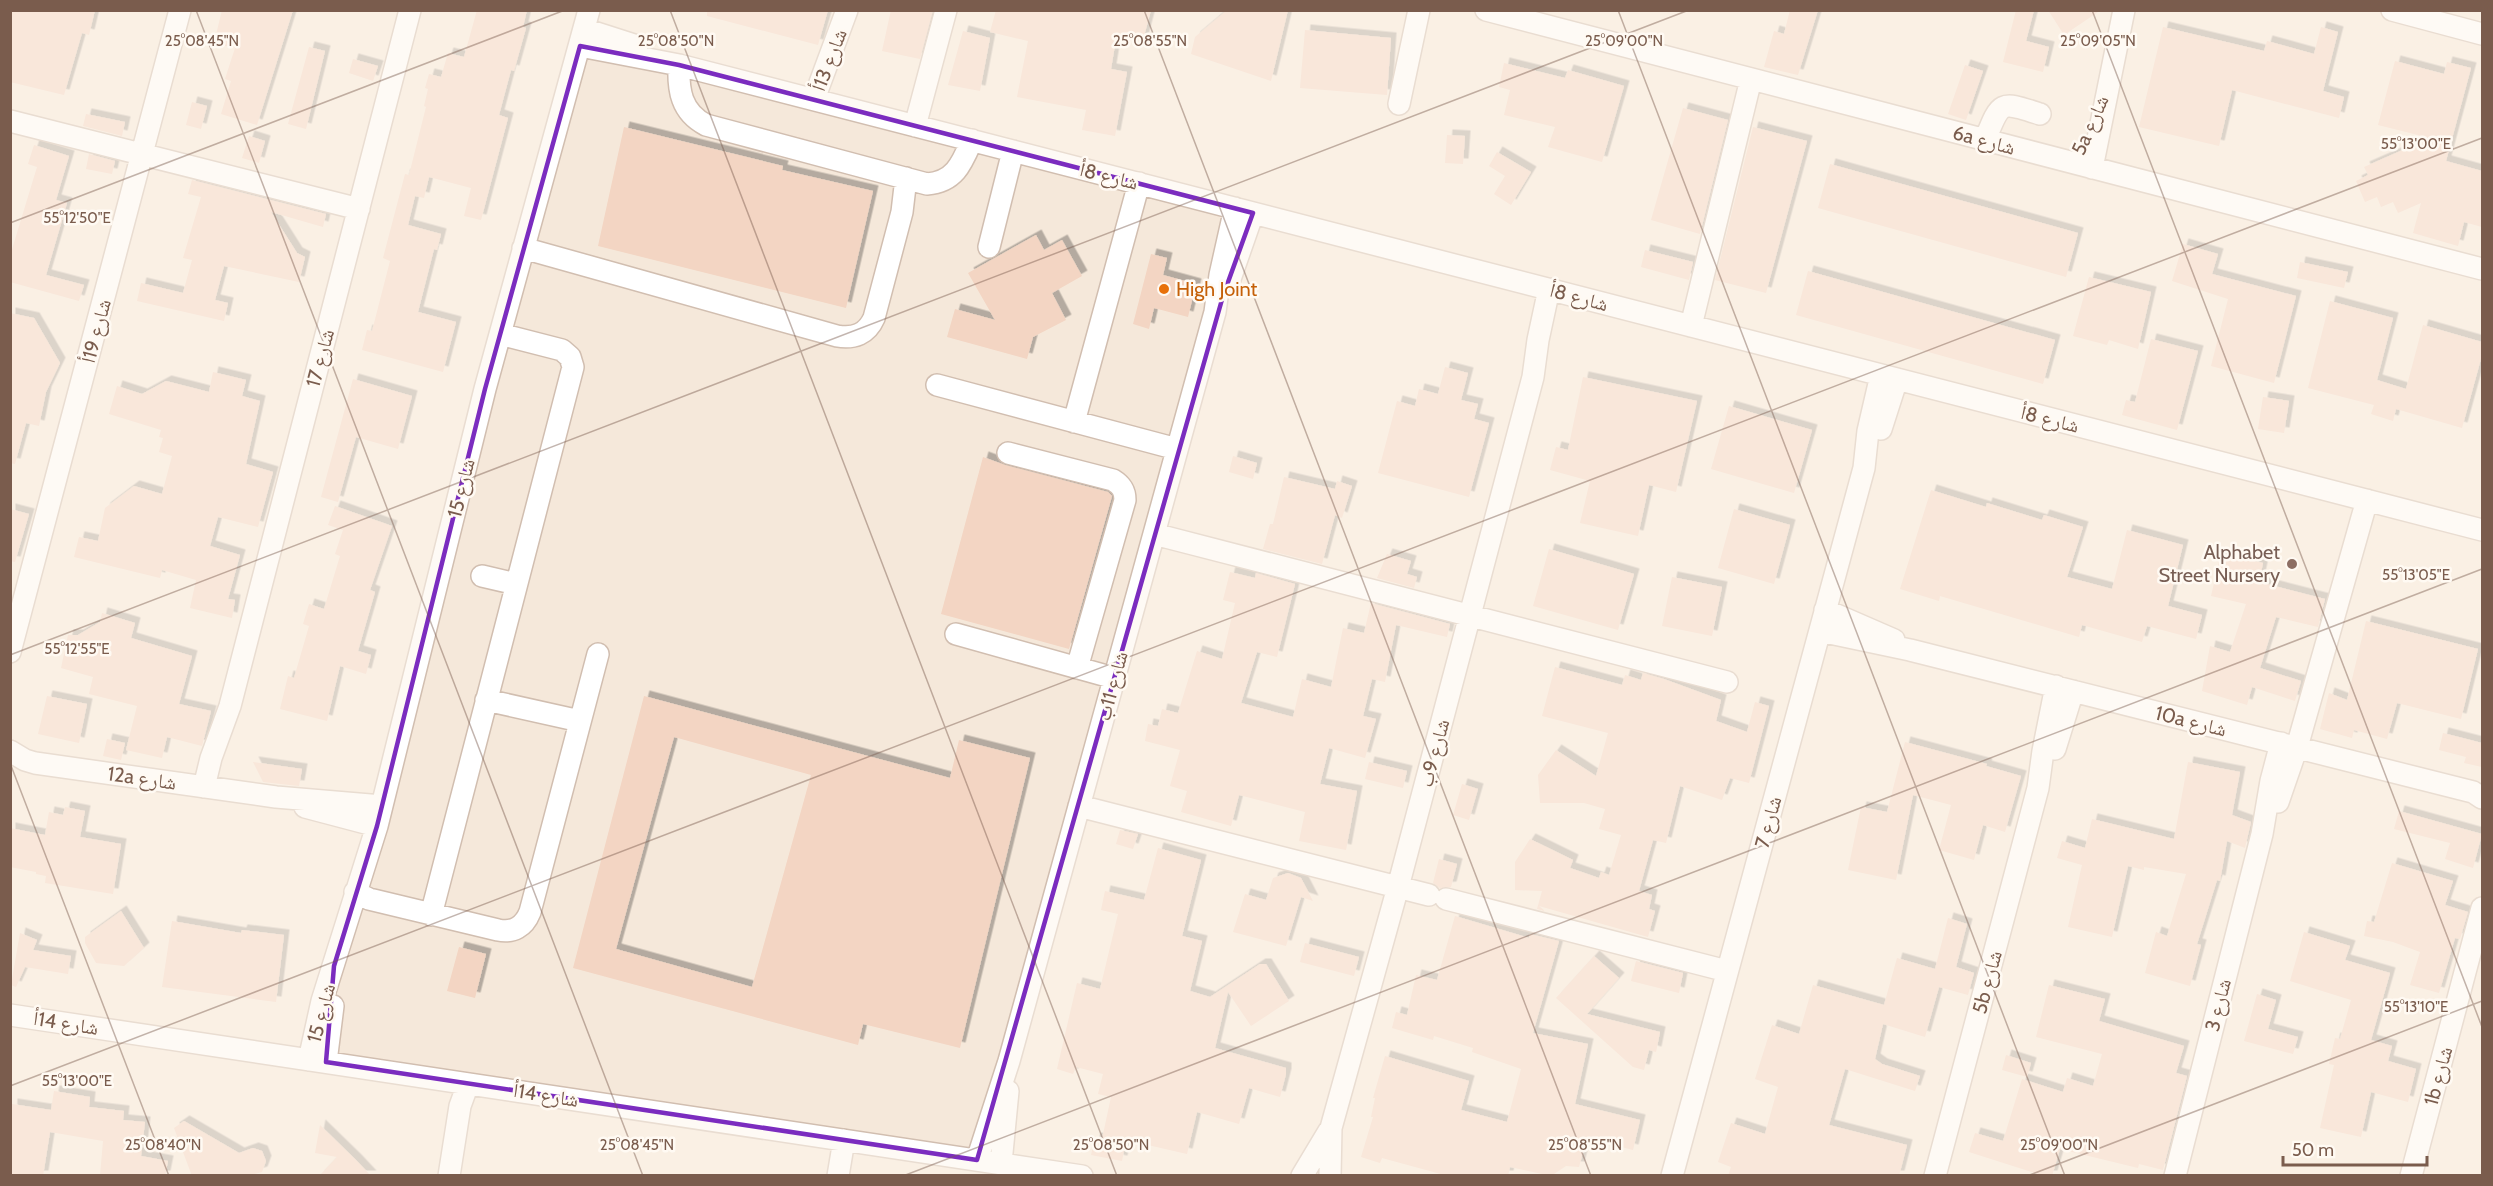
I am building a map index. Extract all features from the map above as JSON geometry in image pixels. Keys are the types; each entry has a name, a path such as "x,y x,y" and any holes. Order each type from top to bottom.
{"street":[{"name":"شارع 19أ","path":"10,652 180,10"},
{"name":"شارع 17","path":"212,788 227,744 230,706 410,10"},
{"path":"915,126 946,10"},
{"path":"1398,104 1419,10"},
{"name":"6a شارع","path":"1486,10 2482,269"},
{"name":"5a شارع","path":"2083,165 2107,87 2123,20 2130,10"},
{"path":"2392,10 2482,34"},
{"name":"شارع 13أ","path":"822,101 845,15"},
{"name":"شارع 8أ","path":"584,29 643,48 678,64 2482,530"},
{"name":"شارع 15","path":"318,1061 322,1001 379,816 500,334 584,29"},
{"path":"678,64 678,86 684,105 693,117 706,125 927,184 943,182 961,166 972,140"},
{"path":"1691,326 1751,79"},
{"path":"1985,140 1996,113 2003,106 2013,105 2040,114"},
{"path":"10,121 358,209"},
{"path":"989,247 1013,151"},
{"path":"523,248 837,336 854,336 866,330 874,318 902,212 906,178"},
{"path":"1074,422 1139,183"},
{"name":"شارع 11ب","path":"977,1160 1009,1061 1215,312 1237,262 1244,210"},
{"name":"شارع 9ب","path":"1330,1176 1331,1128 1398,887 1533,377 1552,335 1557,291"},
{"path":"431,915 573,367 567,353 500,334"},
{"name":"شارع 7","path":"1672,1176 1864,468 1882,426 1889,377"},
{"path":"937,385 1177,449"},
{"path":"1008,453 1113,480 1125,494 1077,668"},
{"name":"شارع 3","path":"2175,1176 2262,834 2285,784 2289,745 2367,500"},
{"path":"1154,534 1727,682"},
{"path":"482,576 516,584"},
{"name":"10a شارع","path":"1826,610 1861,624 1910,650"},
{"name":"10a شارع","path":"1820,631 1910,650 2064,688 2478,795"},
{"path":"956,634 1114,678"},
{"path":"355,892 369,899 504,932 523,924 530,912 598,654"},
{"name":"5b شارع","path":"1935,1176 2038,788 2059,737 2064,688"},
{"path":"486,700 580,721"},
{"name":"12a شارع","path":"10,751 35,763 276,797 379,816"},
{"path":"1079,806 1727,971"},
{"name":"1b شارع","path":"2411,1176 2482,908"},
{"name":"شارع 14أ","path":"10,1015 1082,1176"},
{"name":"شارع 11ب","path":"1001,1163 1009,1061"},
{"path":"449,1176 459,1106 468,1084"},
{"name":"شارع 9ب","path":"1302,1176 1331,1128"},
{"path":"838,1176 844,1140"}],"highlighted area":[{"path":"580,46 679,65 1253,213 1223,296 977,1160 326,1062 334,966 377,826 485,389"}],"shaded area":[{"path":"11,11 2482,11 2482,1175 11,1175"}],"building":[{"path":"10,10 95,10 89,35 82,33 64,95 10,82"},
{"path":"222,10 293,10 257,125 221,114 231,81 225,79 235,48 214,43"},
{"path":"477,10 527,10 523,27 526,28 514,71 511,70 499,115 508,118 481,220 464,216 471,188 429,177 424,198 415,196 408,225 441,234 437,250 434,249 418,312 456,322 443,372 362,350 367,330 372,331 390,261 383,258 405,174 409,175 426,107 424,106 428,89 425,88 429,74 441,77 448,53 464,57"},
{"path":"707,10 828,10 818,45 707,16"},
{"path":"891,10 933,10 920,59 882,51"},
{"path":"996,10 1151,10 1143,40 1117,33 1111,69 1127,72 1115,136 1082,130 1086,110 1017,97 1028,41 990,32"},
{"path":"1227,10 1288,10 1271,81 1191,54 1195,37"},
{"path":"1790,10 1818,10 1798,75 1764,67 1774,31 1784,34"},
{"path":"2016,10 2034,10 2026,41 2049,47 2043,72 2003,62"},
{"path":"2048,10 2101,10 2064,35"},
{"path":"2163,27 2264,51 2267,41 2314,54 2321,27 2338,32 2323,91 2344,97 2339,118 2232,90 2219,146 2139,127"},
{"path":"1305,30 1391,38 1387,95 1300,88"},
{"path":"963,31 990,38 980,91 948,85"},
{"path":"309,47 325,51 306,129 288,124"},
{"path":"353,59 378,66 373,81 349,73"},
{"path":"2395,61 2444,74 2447,62 2471,68 2446,161 2482,171 2482,227 2464,222 2458,246 2413,233 2421,203 2398,213 2393,202 2381,207 2377,197 2365,202 2356,181 2368,175 2364,167 2430,138 2378,125"},
{"path":"1504,63 1565,78 1568,70 1624,86 1602,162 1548,147 1555,127 1504,115 1510,90 1499,87"},
{"path":"1965,65 1983,71 1966,120 1948,114"},
{"path":"192,102 207,106 201,129 186,125"},
{"path":"1683,108 1728,120 1700,234 1651,220"},
{"path":"86,114 125,122 122,136 83,126"},
{"path":"624,127 783,166 782,170 873,191 846,308 598,246"},
{"path":"1753,127 1807,141 1766,293 1715,280"},
{"path":"1447,135 1465,136 1463,164 1445,163"},
{"path":"249,136 265,141 259,163 242,158"},
{"path":"34,145 69,156 56,200 67,203 46,275 84,285 79,301 10,282 10,256 37,167 28,164"},
{"path":"1497,152 1531,172 1511,205 1494,194 1505,176 1489,166"},
{"path":"89,154 115,161 112,174 86,169"},
{"path":"1830,164 2078,233 2066,277 1818,208"},
{"path":"192,180 326,214 323,227 271,212 297,253 305,257 299,282 224,266 215,300 228,303 224,321 137,301 141,283 183,293 192,260 183,258 201,197 188,194"},
{"path":"1036,235 1044,250 1062,240 1082,276 1052,293 1066,320 1033,337 1027,359 947,337 955,309 995,320 968,273"},
{"path":"2183,244 2218,254 2212,274 2296,296 2274,383 2211,366 2228,299 2172,281"},
{"path":"1645,250 1693,262 1689,280 1641,267"},
{"path":"1151,254 1167,258 1163,275 1196,284 1188,317 1154,308 1149,329 1133,324"},
{"path":"2300,262 2348,272 2344,288 2297,278"},
{"path":"1808,271 2055,340 2043,384 1796,315"},
{"path":"2089,277 2151,292 2138,349 2109,340 2107,345 2073,336"},
{"path":"2330,301 2393,318 2377,380 2406,389 2423,325 2482,342 2482,355 2462,428 2396,409 2393,421 2371,414 2374,405 2308,388"},
{"path":"10,313 34,318 60,363 46,392 39,426 26,423 15,464 10,463"},
{"path":"2151,339 2198,351 2177,430 2122,415 2126,400 2135,402"},
{"path":"1445,367 1468,373 1461,400 1478,404 1474,419 1489,423 1469,497 1378,473 1397,401 1415,406 1419,389 1438,394"},
{"path":"213,372 246,380 242,396 260,401 246,464 273,472 258,527 218,517 210,546 240,555 228,599 235,600 232,618 190,608 196,580 162,570 160,578 74,557 79,537 98,541 105,508 134,486 162,494 172,456 159,452 163,438 159,437 161,430 109,414 117,386 142,394 166,381 209,392"},
{"path":"1583,377 1697,401 1676,492 1649,485 1638,536 1580,523 1590,481 1550,470 1556,447 1568,450"},
{"path":"353,379 412,396 398,449 356,437 338,502 321,497"},
{"path":"2263,397 2289,401 2284,433 2258,429"},
{"path":"1729,406 1812,430 1794,493 1711,469"},
{"path":"1233,456 1257,463 1253,479 1229,472"},
{"path":"983,457 1108,492 1112,496 1069,649 941,614"},
{"path":"1284,477 1335,489 1337,481 1352,486 1342,518 1335,515 1322,564 1263,549 1270,524 1273,524"},
{"path":"1931,490 1986,507 1987,503 2042,520 2044,515 2083,527 2067,577 2112,589 2127,530 2183,545 2168,606 2202,615 2196,639 2147,626 2142,642 2082,625 2079,637 1940,596 1939,601 1900,589"},
{"path":"335,506 392,526 370,590 375,592 358,651 371,655 366,674 340,666 327,721 280,709 288,676 294,678 309,626 303,624 309,604 324,609 340,556 335,554 343,530 328,525"},
{"path":"10,509 29,514 15,562 10,561"},
{"path":"1734,509 1790,525 1774,584 1718,568"},
{"path":"1549,549 1634,574 1618,630 1533,606"},
{"path":"2221,553 2263,563 2259,582 2325,599 2318,627 2276,617 2260,668 2301,681 2295,701 2252,687 2247,705 2202,691 2210,646 2230,652 2246,604 2211,596"},
{"path":"1387,554 1411,561 1407,574 1417,577 1414,588 1377,578"},
{"path":"1230,572 1255,578 1256,573 1295,584 1277,657 1257,652 1241,703 1293,717 1302,679 1331,687 1343,628 1364,633 1371,603 1450,624 1447,637 1396,625 1385,682 1372,679 1363,716 1376,719 1365,758 1329,748 1320,784 1357,791 1346,850 1299,841 1305,812 1239,795 1231,826 1181,812 1187,791 1170,786 1180,750 1145,741 1148,724 1158,726 1162,709 1178,713 1197,651 1222,659 1235,603 1223,600"},
{"path":"1672,577 1722,587 1712,636 1662,626"},
{"path":"102,613 135,623 131,638 192,656 179,704 211,711 202,746 167,737 162,758 126,750 137,706 89,694 93,677 61,668 68,635 78,635 100,622"},
{"path":"2366,621 2478,649 2461,719 2397,703 2387,739 2354,730 2352,738 2320,729 2329,693 2347,700"},
{"path":"1555,667 1622,685 1625,675 1641,680 1643,673 1664,679 1721,700 1716,721 1747,732 1755,702 1769,706 1749,783 1730,778 1722,800 1680,786 1666,843 1653,840 1639,891 1652,895 1649,909 1655,911 1648,937 1539,906 1545,911 1537,909 1542,891 1515,890 1515,862 1530,839 1573,860 1570,868 1599,878 1601,872 1609,875 1621,835 1599,829 1605,809 1584,803 1540,803 1538,775 1556,750 1596,776 1608,733 1542,716"},
{"path":"47,696 87,704 79,743 38,734"},
{"path":"644,696 950,778 959,740 1030,758 960,1048 863,1024 858,1045 573,968","holes":["674,737 811,775 752,987 616,949"]},
{"path":"2443,733 2482,743 2482,767 2464,763 2466,757 2439,750"},
{"path":"107,739 125,743 121,760 103,756"},
{"path":"1905,742 1987,764 1986,766 2021,776 2005,832 1983,825 1974,860 1939,850 1951,805 1913,795 1896,880 1848,870 1861,807 1887,812"},
{"path":"253,762 302,769 299,786 263,782"},
{"path":"1369,762 1407,771 1403,788 1365,779"},
{"path":"2188,762 2240,772 2232,815 2251,822 2245,848 2227,841 2220,881 2217,880 2197,944 2201,945 2190,986 2145,973 2156,932 2167,936 2186,874 2128,866 2112,937 2068,927 2082,865 2057,858 2062,841 2085,848 2092,819 2174,839"},
{"path":"1462,784 1478,789 1469,820 1453,815"},
{"path":"65,807 85,811 80,837 121,844 113,894 45,883 46,876 10,867 10,828 45,835 49,812 63,815"},
{"path":"2399,811 2482,834 2473,868 2445,859 2450,843 2394,829"},
{"path":"1120,830 1138,834 1133,849 1116,844"},
{"path":"1158,848 1201,860 1182,936 1202,941 1190,991 1210,997 1260,964 1266,964 1289,1001 1251,1026 1228,992 1215,1048 1286,1068 1286,1074 1280,1097 1249,1088 1239,1124 1197,1112 1187,1154 1126,1140 1122,1161 1091,1155 1095,1138 1102,1139 1111,1097 1098,1094 1103,1074 1076,1067 1073,1074 1057,1069 1077,983 1100,989 1118,914 1101,910 1105,891 1144,900"},
{"path":"1439,859 1457,864 1451,887 1440,888 1433,883"},
{"path":"2392,863 2453,881 2445,905 2468,912 2460,939 2455,938 2439,993 2410,985 2420,952 2393,942 2364,936 2367,921 2374,922"},
{"path":"1288,873 1301,878 1313,901 1301,897 1286,946 1233,932 1245,894 1266,900 1273,878"},
{"path":"121,911 144,948 124,966 96,963 85,943 85,937"},
{"path":"1455,916 1529,938 1530,934 1559,941 1533,1033 1588,1044 1575,1104 1640,1120 1633,1150 1587,1138 1579,1167 1566,1166 1551,1176 1510,1167 1508,1176 1448,1176 1382,1158 1380,1163 1361,1157 1373,1117 1371,1117 1375,1098 1373,1098 1385,1056 1469,1081 1461,1110 1507,1122 1521,1069 1472,1052 1473,1048 1434,1036 1433,1040 1392,1028 1396,1012 1407,1015 1416,975 1437,980"},
{"path":"1948,918 1967,924 1956,967 1974,973 1968,995 1939,987 1925,1037 1883,1024 1875,1059 1882,1064 1920,1076 1915,1091 1845,1069 1829,1125 1907,1145 1899,1176 1728,1176 1731,1167 1718,1162 1731,1123 1765,1134 1778,1087 1755,1079 1772,1025 1799,1034 1813,985 1884,1005 1897,958 1935,969"},
{"path":"172,921 241,933 242,930 284,935 276,1002 162,987"},
{"path":"2304,932 2350,946 2345,960 2390,973 2371,1040 2392,1046 2388,1061 2416,1069 2408,1102 2371,1092 2361,1137 2320,1128 2334,1065 2329,1064 2335,1038 2340,1039 2351,1000 2290,981"},
{"path":"20,933 37,940 33,950 71,956 68,974 25,967 16,987 11,985"},
{"path":"1305,943 1359,957 1354,976 1300,962"},
{"path":"459,947 486,954 475,998 447,991"},
{"path":"1594,956 1619,978 1587,1014 1660,1032 1656,1052 1649,1050 1644,1070 1633,1067 1556,998"},
{"path":"1636,961 1683,973 1679,993 1631,981"},
{"path":"2049,985 2105,999 2099,1021 2184,1046 2176,1073 2187,1076 2163,1170 2139,1164 2138,1168 2060,1149 2052,1176 2044,1176 1969,1152 1975,1133 2003,1141 2022,1079 2063,1092 2067,1078 2093,1086 2102,1054 2036,1037"},
{"path":"2257,994 2276,1000 2268,1029 2298,1037 2293,1054 2244,1041"},
{"path":"2006,1055 2031,1063 2027,1077 2002,1070"},
{"path":"54,1091 90,1097 89,1107 124,1111 123,1120 145,1122 141,1156 168,1161 165,1176 100,1176 103,1141 50,1132 43,1176 10,1176 12,1104 51,1110"},
{"path":"184,1121 239,1153 253,1148 262,1151 266,1161 262,1172 247,1176 192,1176 174,1128"},
{"path":"320,1125 371,1176 319,1176 337,1157 315,1153"}],"place":[{"name":"High Joint","path":"1164,289"},
{"name":"Alphabet Street Nursery","path":"2292,564"}]}
